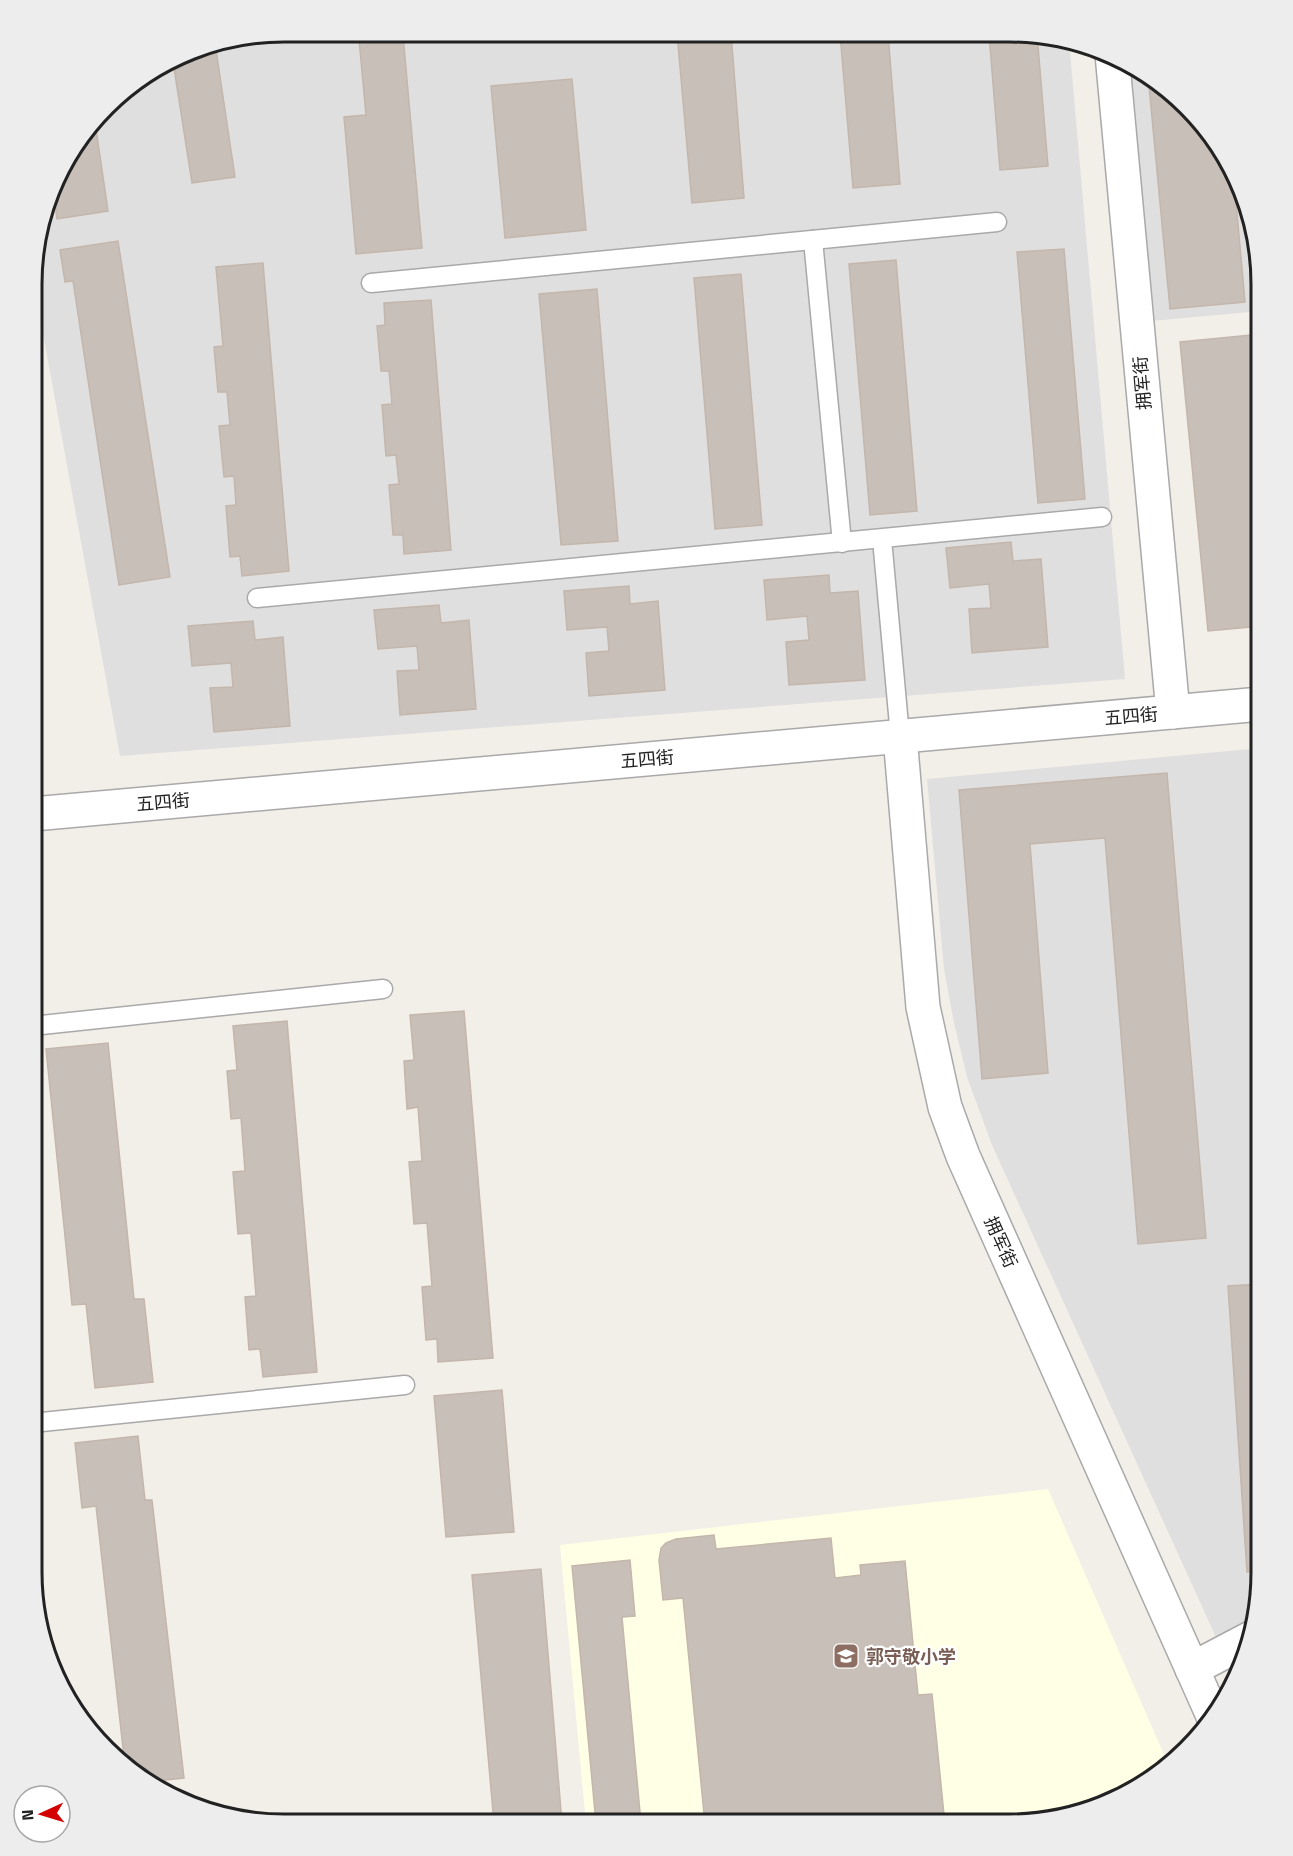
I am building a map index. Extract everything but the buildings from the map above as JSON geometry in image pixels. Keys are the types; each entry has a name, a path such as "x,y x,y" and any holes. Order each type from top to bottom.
{"street":[{"name":"拥军街","path":"1113,66 1173,712"},
{"name":"五四街","path":"42,813 1251,705"},
{"name":"拥军街","path":"900,736 923,1007 945,1107 963,1156 1209,1708"},
{"path":"1192,1669 1240,1644"}],"lane":[{"path":"371,283 998,222"},
{"path":"813,240 842,543"},
{"path":"257,598 1102,517"},
{"path":"882,539 900,736"},
{"path":"42,1025 383,989"},
{"path":"42,1422 405,1385"}],"shaded area":[{"path":"284,42 1009,42 1041,44 1070,50 1125,679 120,756 42,328 42,284 44,252 50,221 60,191 74,163 102,124 124,102 149,83 191,60 221,50 252,44"},
{"path":"1129,73 1169,102 1191,124 1210,149 1233,191 1243,221 1249,252 1251,312 1151,321"},
{"path":"1251,749 1251,1572 1249,1604 1243,1635 1231,1670 992,1145 967,1077 944,969 927,779"},
{"name":"郭守敬小学","path":"1048,1489 1165,1757 1130,1782 1102,1796 1072,1806 1041,1812 1009,1814 585,1814 560,1545"}],"place":[{"name":"郭守敬小学","path":"846,1656"}]}
